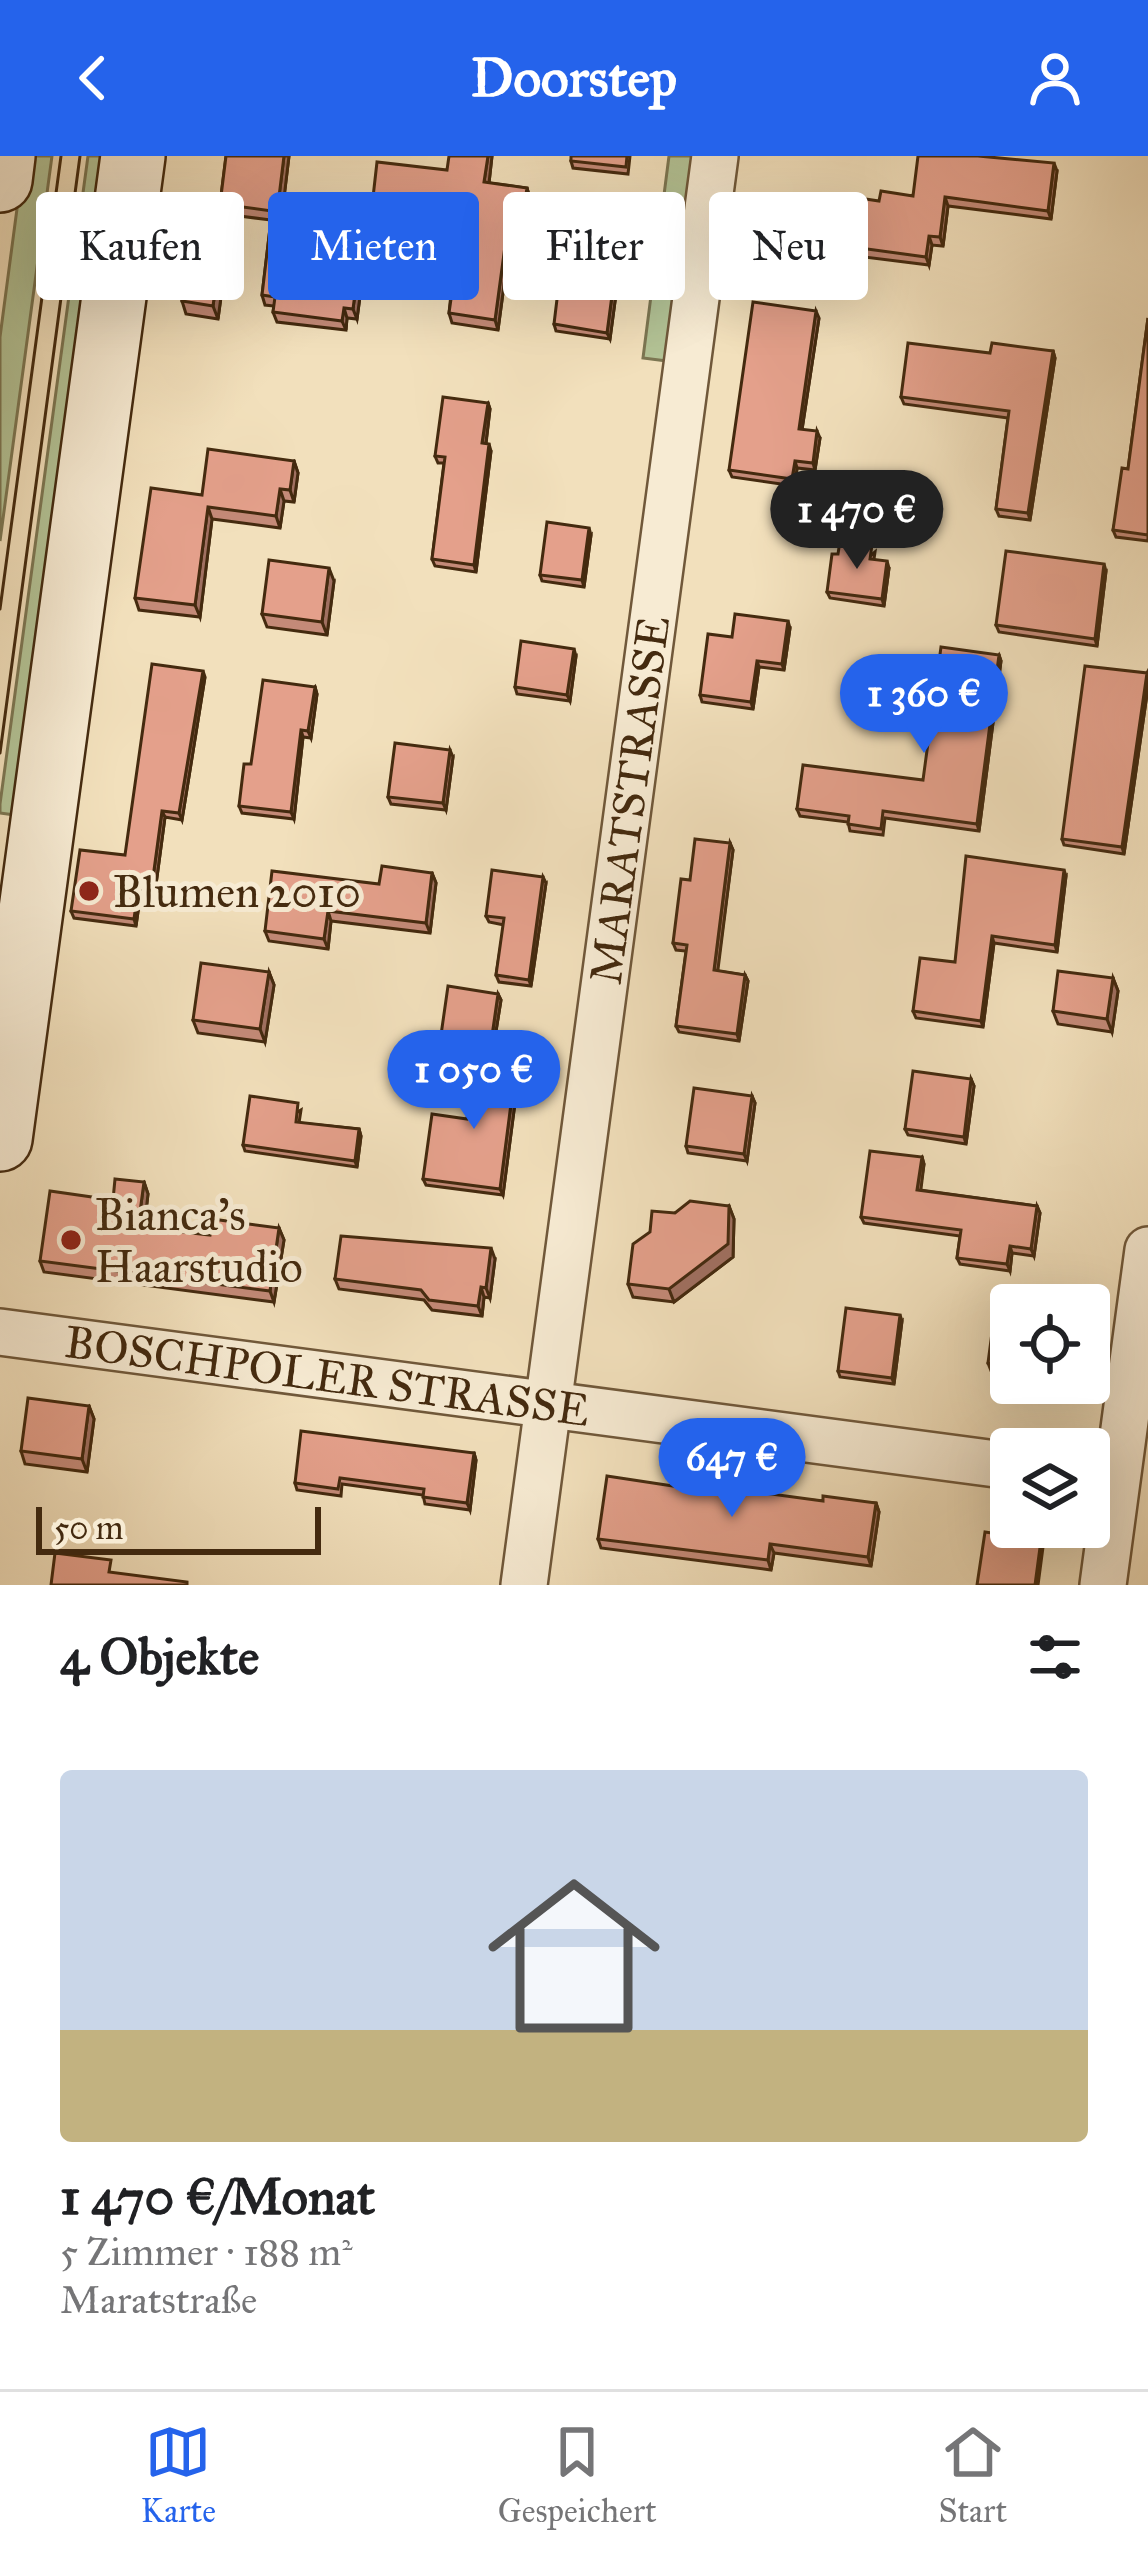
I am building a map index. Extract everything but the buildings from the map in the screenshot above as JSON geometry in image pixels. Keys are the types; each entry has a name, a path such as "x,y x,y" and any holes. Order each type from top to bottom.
{"main road":[{"path":"0,180 3,156"},
{"path":"0,1138 133,156"}],"street":[{"name":"MARATSTRASSE","path":"524,1585 715,156"},
{"path":"1102,1585 1148,1250"},
{"name":"BOSCHPOLER STRASSE","path":"0,1332 990,1463"}],"green space":[{"path":"24,156 52,156 47,192 36,192 36,274 0,541 0,337"},
{"path":"88,156 111,156 106,192 83,192"},
{"path":"669,156 694,156 685,224 685,192 664,192"},
{"path":"68,300 92,300 22,816 0,813"},
{"path":"650,300 675,300 667,361 643,358"}],"tram line":[{"path":"0,609 61,156"},
{"path":"0,753 80,156"}],"place":[{"name":"Blumen 2010","path":"89,891"},
{"name":"Bianca's Haarstudio","path":"71,1240"}]}
